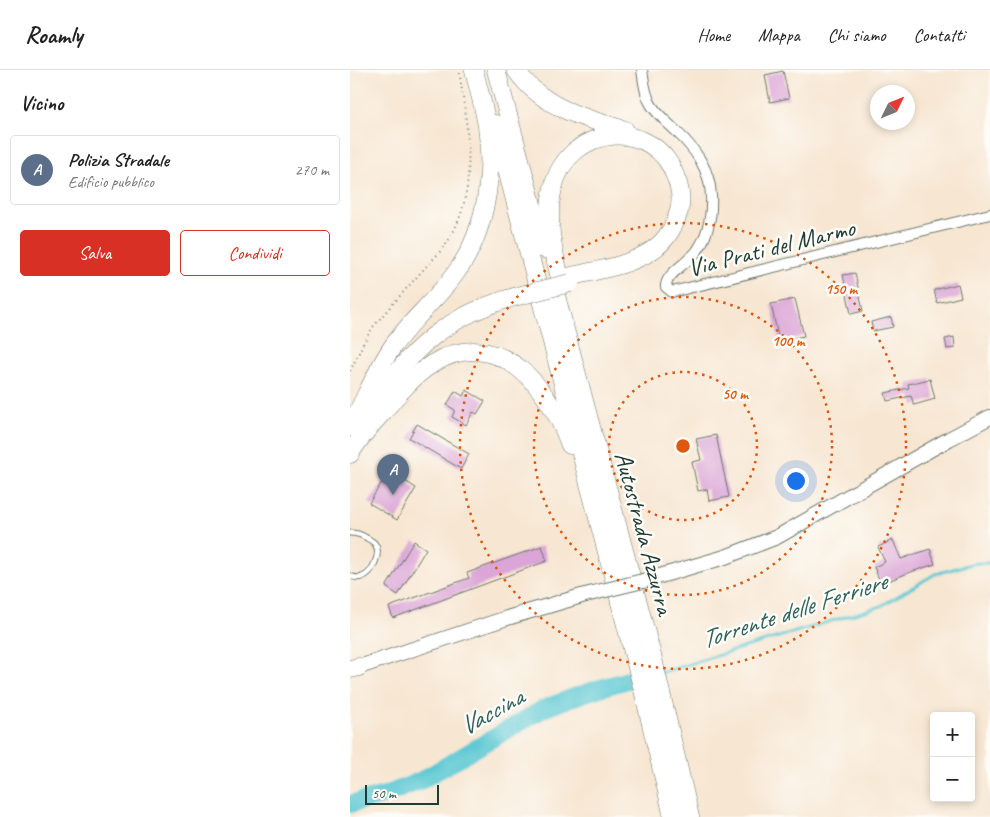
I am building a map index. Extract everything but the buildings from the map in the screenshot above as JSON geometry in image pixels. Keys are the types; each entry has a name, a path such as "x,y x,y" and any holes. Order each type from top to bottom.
{"highway":[{"path":"352,423 372,380 389,352 455,275 476,237 485,200 489,152 486,120 474,70"},
{"name":"Autostrada Azzurra","path":"480,70 551,285 606,462 611,503 645,662 690,817"},
{"name":"Autostrada Azzurra","path":"496,70 551,285 610,566 645,662"},
{"path":"352,423 411,349 431,331 451,318 495,297 635,265 660,251 675,234 682,218 685,202 683,183 679,171 671,158 656,143 642,136 558,107 533,90 516,70"},
{"path":"352,449 388,383 404,362 426,341 447,326 468,314 500,301 622,264 645,255 661,243 672,228 680,204 677,180 666,158 658,150 646,143 617,135 598,138 577,148 562,165 553,186 550,212 552,240 551,285"},
{"path":"352,449 394,399 416,377 433,364 447,357 472,351 488,352 504,358 522,370 536,384 558,418 571,446 596,533 610,566"},
{"name":"Autostrada Azzurra","path":"652,691 673,817"}],"main road":[{"path":"353,669 508,618 725,557 777,537 990,418"}],"street":[{"name":"Via Prati del Marmo","path":"642,70 645,88 652,106 697,154 707,175 710,188 710,215 706,234 695,253 668,278 666,285 669,291 678,292 990,214"}],"lane":[{"path":"350,533 359,534 372,541 378,553 366,575 359,578 350,576"}],"path":[{"path":"350,370 373,327 442,248 454,232 460,218 466,191 468,165 466,124 459,70"}],"waterway":[{"name":"Torrente delle Ferriere","path":"663,672 881,606 935,574 975,563 990,563"},
{"name":"Vaccina","path":"350,804 385,795 420,781 543,709 597,689 654,674"}],"place":[{"name":"Polizia Stradale","path":"393,495"}]}
